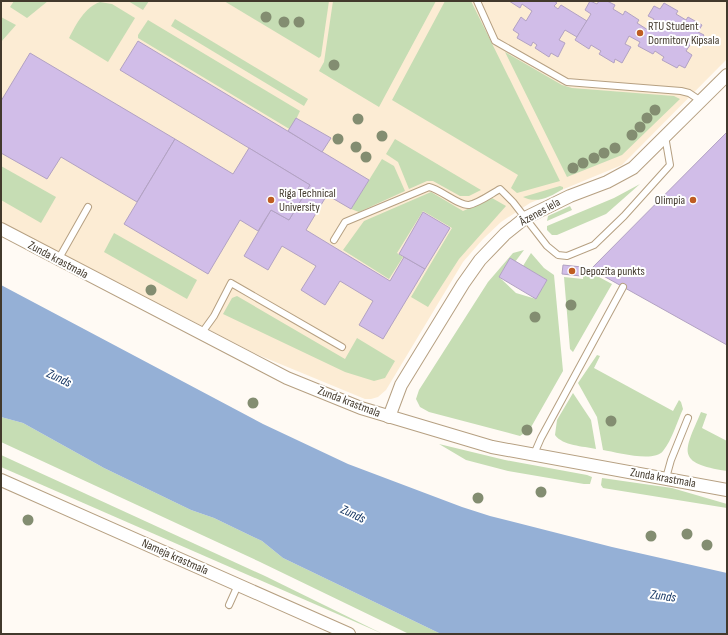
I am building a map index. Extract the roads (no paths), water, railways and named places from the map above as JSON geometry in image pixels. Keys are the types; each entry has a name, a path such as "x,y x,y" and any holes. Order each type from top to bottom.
{"street":[{"name":"Āzenes iela","path":"389,417 401,385 463,284 480,260 505,234 525,218 570,196 607,182 633,168 727,75"},
{"name":"Zunda krastmala","path":"1,229 287,378 389,417 492,447 727,490"},
{"name":"Nameja krastmala","path":"1,480 349,634"}],"lane":[{"path":"477,1 495,41 567,82 681,91 689,93 701,102"},
{"path":"334,240 345,222 429,187 435,188 462,204 469,205 500,189 547,246 558,255 567,256 594,245 624,216 670,165 665,136"},
{"path":"58,260 88,207"},
{"path":"201,334 214,316 231,283 342,347"},
{"path":"534,454 541,438 623,286"},
{"path":"666,478 670,460 688,418"},
{"path":"229,605 238,585"}],"water":[{"name":"Zunds","path":"1,285 263,424 348,464 490,516 612,547 727,573 727,634 441,634 283,558 262,541 214,518 191,510 104,468 23,423 1,417"}],"place":[{"name":"RTU Student Dormitory Kipsala","path":"640,33"},
{"name":"Riga Technical University","path":"271,200"},
{"name":"Olimpia","path":"693,200"},
{"name":"Depozīta punkts","path":"572,271"}]}
